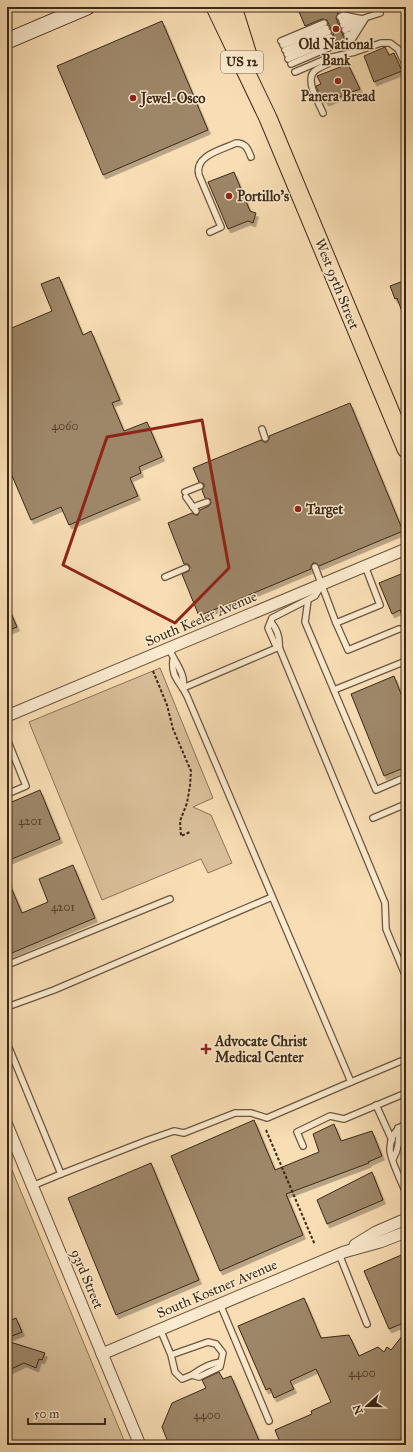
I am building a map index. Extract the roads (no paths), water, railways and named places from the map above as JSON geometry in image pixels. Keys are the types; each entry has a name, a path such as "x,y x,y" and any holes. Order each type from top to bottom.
{"main road":[{"path":"7,41 87,7"},
{"name":"West 95th Street","path":"214,7 268,118 406,449"},
{"name":"West 95th Street","path":"232,7 268,118"}],"street":[{"name":"South Keeler Avenue","path":"7,716 406,549"},
{"name":"93rd Street","path":"7,1125 140,1445"},
{"name":"South Kostner Avenue","path":"342,1253 376,1232 406,1219"},
{"name":"South Kostner Avenue","path":"102,1354 342,1253 380,1242 406,1232"}],"lane":[{"path":"344,28 380,13"},
{"path":"365,19 353,38 344,28 345,20 365,19"},
{"path":"286,52 329,34"},
{"path":"286,52 329,34"},
{"path":"286,52 329,34"},
{"path":"295,72 328,58 355,52 381,42 390,43 398,49 406,66"},
{"path":"323,113 310,83 311,76 314,71 343,55"},
{"path":"210,232 221,227 199,175 199,164 208,156 241,143 245,146 251,157"},
{"path":"262,430 265,438"},
{"path":"200,486 185,495 195,509 207,502"},
{"path":"336,623 380,605 365,566"},
{"path":"315,567 348,650 399,629"},
{"path":"165,577 186,568"},
{"path":"322,584 315,596 272,618 271,622 275,626 280,640 279,647 385,903 386,929 406,977"},
{"path":"308,600 305,622 376,790 406,777"},
{"path":"183,688 279,647"},
{"path":"169,648 173,660 178,665 185,680 183,688 351,1082"},
{"path":"334,690 406,661"},
{"path":"7,739 26,786 7,794"},
{"path":"373,818 406,804"},
{"path":"7,1006 54,990 272,897"},
{"path":"7,965 170,899"},
{"path":"7,1043 61,1174"},
{"path":"32,1186 148,1140 174,1131 184,1132 235,1113 251,1113 267,1118 406,1059"},
{"path":"303,1146 297,1132 330,1116 344,1119 406,1093"},
{"path":"376,1105 392,1141"},
{"path":"406,1124 398,1128 394,1135 390,1151 406,1193"},
{"path":"393,1159 397,1152 400,1139 398,1128"},
{"path":"342,1253 367,1324"},
{"path":"220,1304 269,1421"},
{"path":"160,1329 171,1355 175,1372 182,1379 221,1362 223,1353 216,1344 208,1342 171,1355"}],"place":[{"name":"Old National Bank","path":"336,29"},
{"name":"Panera Bread","path":"338,81"},
{"name":"Jewel-Osco","path":"133,98"},
{"name":"Portillo's","path":"229,196"},
{"name":"Target","path":"298,509"},
{"name":"Advocate Christ Medical Center","path":"206,1049"}]}
